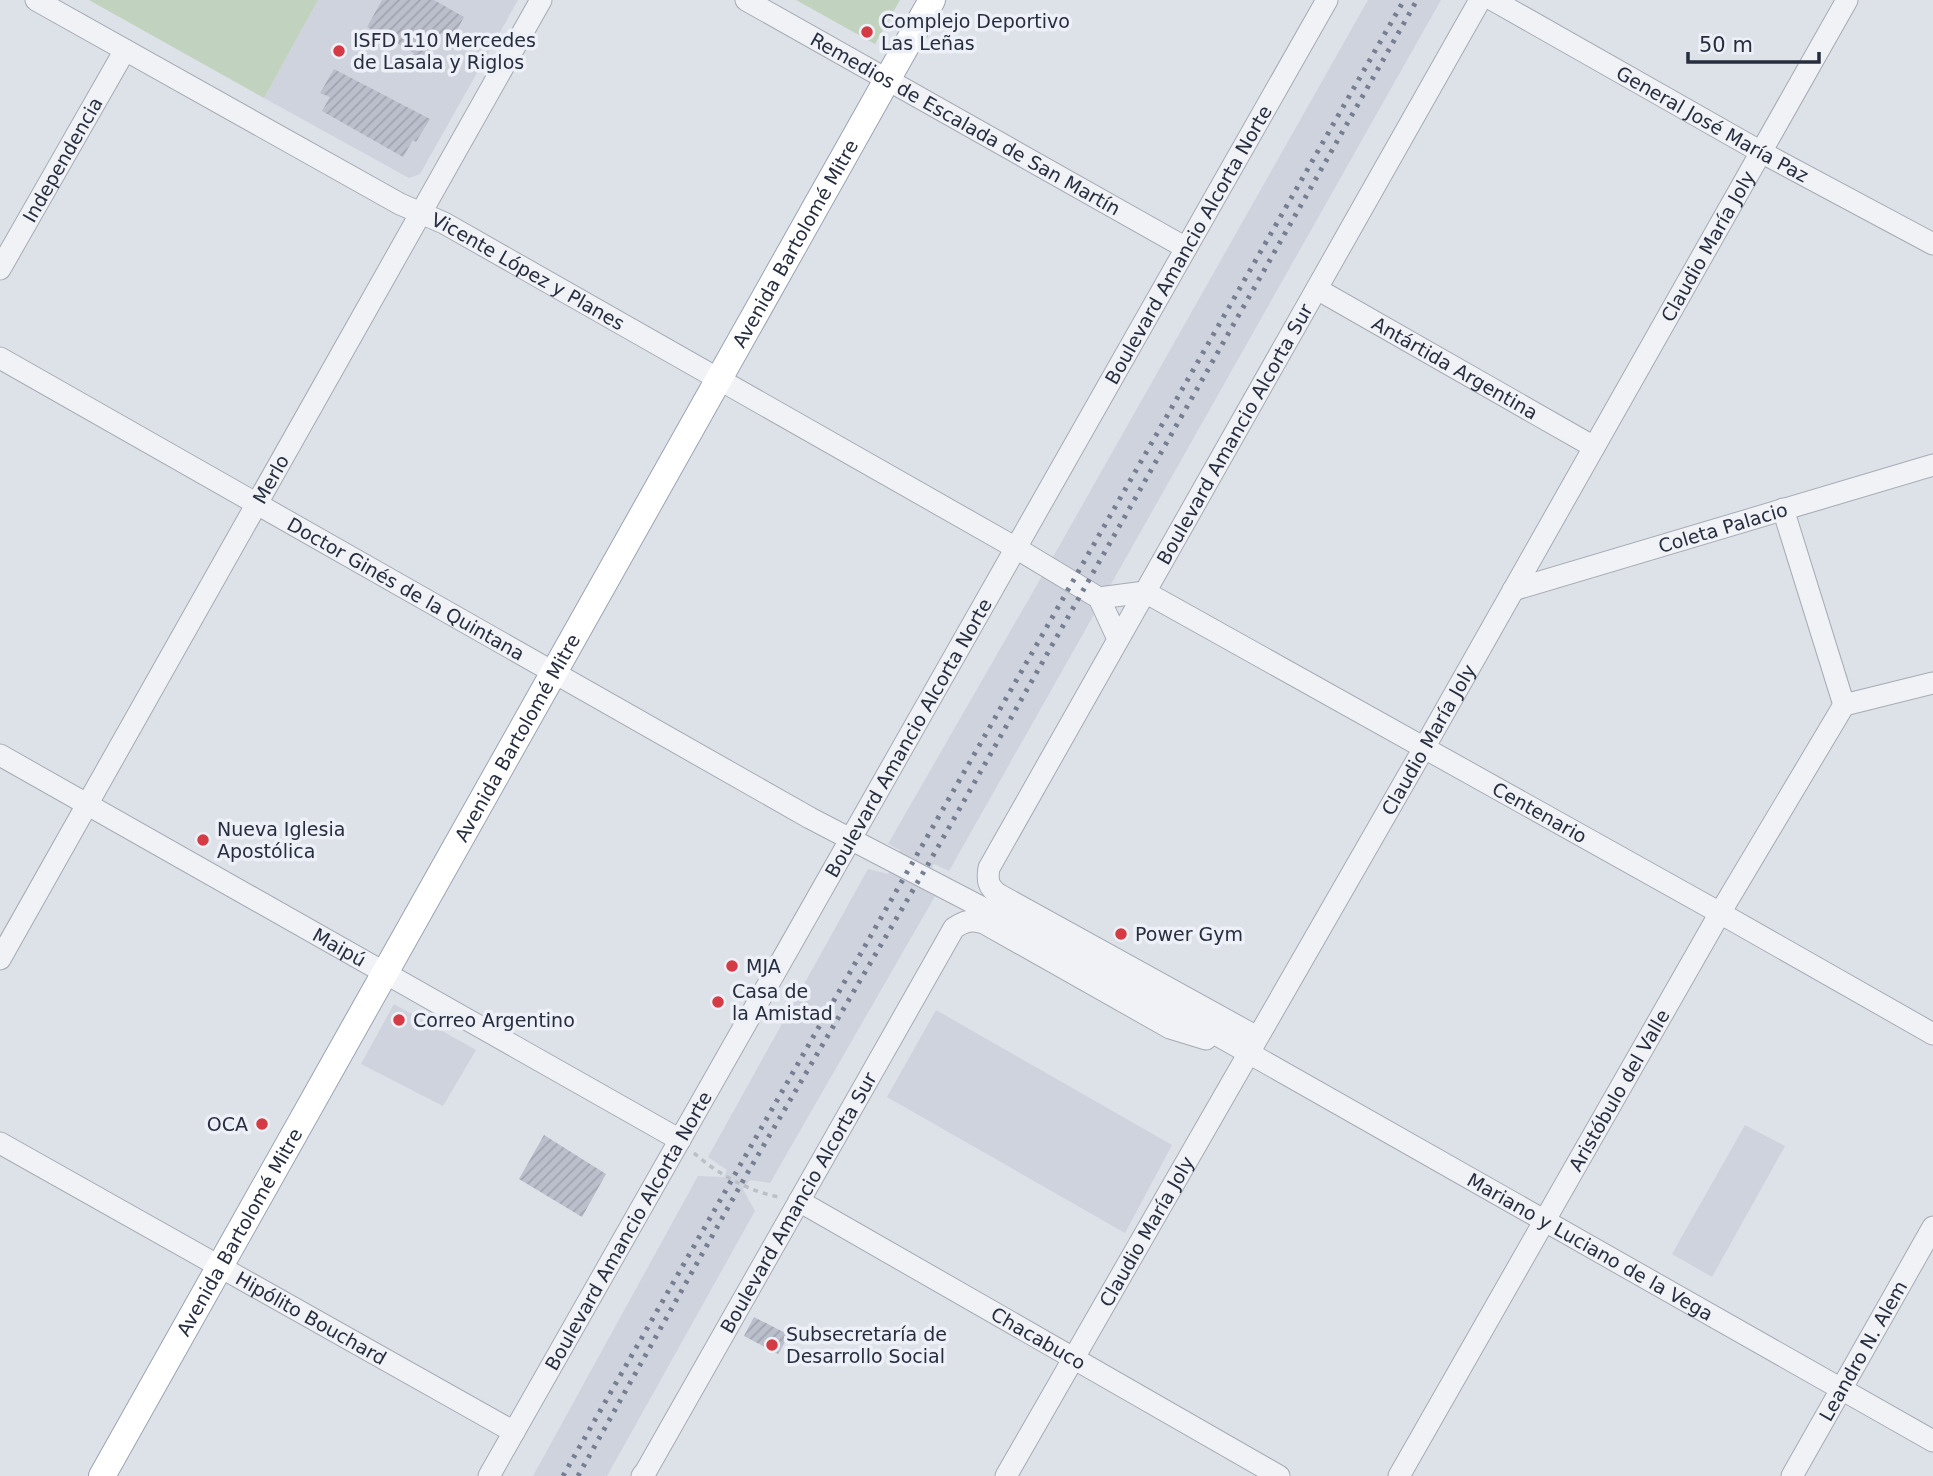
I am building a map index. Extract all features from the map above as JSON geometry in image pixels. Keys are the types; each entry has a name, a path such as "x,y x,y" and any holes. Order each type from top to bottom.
{"main road":[{"name":"Avenida Bartolomé Mitre","path":"102,1476 932,0"}],"street":[{"name":"Vicente López y Planes","path":"36,0 400,204 444,223 1016,548 1099,598"},
{"name":"Merlo","path":"0,959 541,0"},
{"name":"Remedios de Escalada de San Martín","path":"746,0 1186,248"},
{"name":"Boulevard Amancio Alcorta Norte","path":"489,1476 1327,0"},
{"name":"Boulevard Amancio Alcorta Sur","path":"989,868 1480,0"},
{"name":"General José María Paz","path":"1493,0 1761,152 1933,244"},
{"name":"Claudio María Joly","path":"1006,1476 1424,748 1847,0"},
{"name":"Independencia","path":"0,269 125,50"},
{"name":"Antártida Argentina","path":"1317,289 1594,447"},
{"name":"Doctor Ginés de la Quintana","path":"0,358 850,840 969,900"},
{"name":"Coleta Palacio","path":"1513,590 1933,466"},
{"path":"1783,509 1844,705 1933,683"},
{"path":"1118,639 1099,598 1145,592"},
{"name":"Centenario","path":"1145,592 1933,1034"},
{"name":"Aristóbulo del Valle","path":"1399,1476 1720,913 1844,705"},
{"name":"Maipú","path":"0,755 680,1140"},
{"name":"Mariano y Luciano de la Vega","path":"989,868 987,879 991,889 999,894 1544,1220 1933,1441"},
{"name":"Mariano y Luciano de la Vega","path":"969,900 1252,1045"},
{"name":"Mariano y Luciano de la Vega","path":"954,928 973,919 984,923 1170,1028 1252,1045"},
{"name":"Boulevard Amancio Alcorta Sur","path":"642,1476 954,928"},
{"name":"Hipólito Bouchard","path":"0,1143 514,1432"},
{"name":"Chacabuco","path":"799,1201 1279,1476"},
{"name":"Leandro N. Alem","path":"1792,1476 1933,1227"}],"path":[{"path":"680,1140 708,1166 719,1172 763,1194 799,1201"}],"shaded area":[{"name":"ISFD 110 Mercedes de Lasala y Riglos","path":"318,0 518,0 420,174 409,178 264,98"},
{"path":"1368,0 1441,0 949,871 934,864 923,884 938,891 770,1183 750,1180 743,1189 755,1211 607,1476 533,1476 698,1176 724,1177 727,1170 708,1157 868,869 888,874 900,850 888,844"},
{"path":"394,1004 476,1050 443,1106 361,1064"},
{"path":"936,1010 1172,1145 1125,1233 887,1097"},
{"path":"1745,1125 1785,1146 1712,1277 1672,1254"}],"green space":[{"path":"89,0 318,0 264,98"},
{"name":"Complejo Deportivo Las Leñas","path":"796,0 900,0 875,44"}],"building":[{"path":"382,0 434,0 464,17 452,39 441,33 422,66 410,60 414,53 367,27"},
{"path":"334,69 430,119 403,157 322,111 330,97 320,93"},
{"path":"544,1135 606,1174 582,1217 519,1179"},
{"name":"Subsecretaría de Desarrollo Social","path":"754,1317 789,1335 778,1354 744,1336"}],"railway":[{"path":"563,1476 1404,0"},
{"path":"578,1476 744,1179 930,861 1417,0"}],"place":[{"name":"Complejo Deportivo Las Leñas","path":"867,32"},
{"name":"ISFD 110 Mercedes de Lasala y Riglos","path":"339,51"},
{"name":"Nueva Iglesia Apostólica","path":"203,840"},
{"name":"Power Gym","path":"1121,934"},
{"name":"MJA","path":"732,966"},
{"name":"Casa de la Amistad","path":"718,1002"},
{"name":"Correo Argentino","path":"399,1020"},
{"name":"OCA","path":"262,1124"},
{"name":"Subsecretaría de Desarrollo Social","path":"772,1345"}]}
